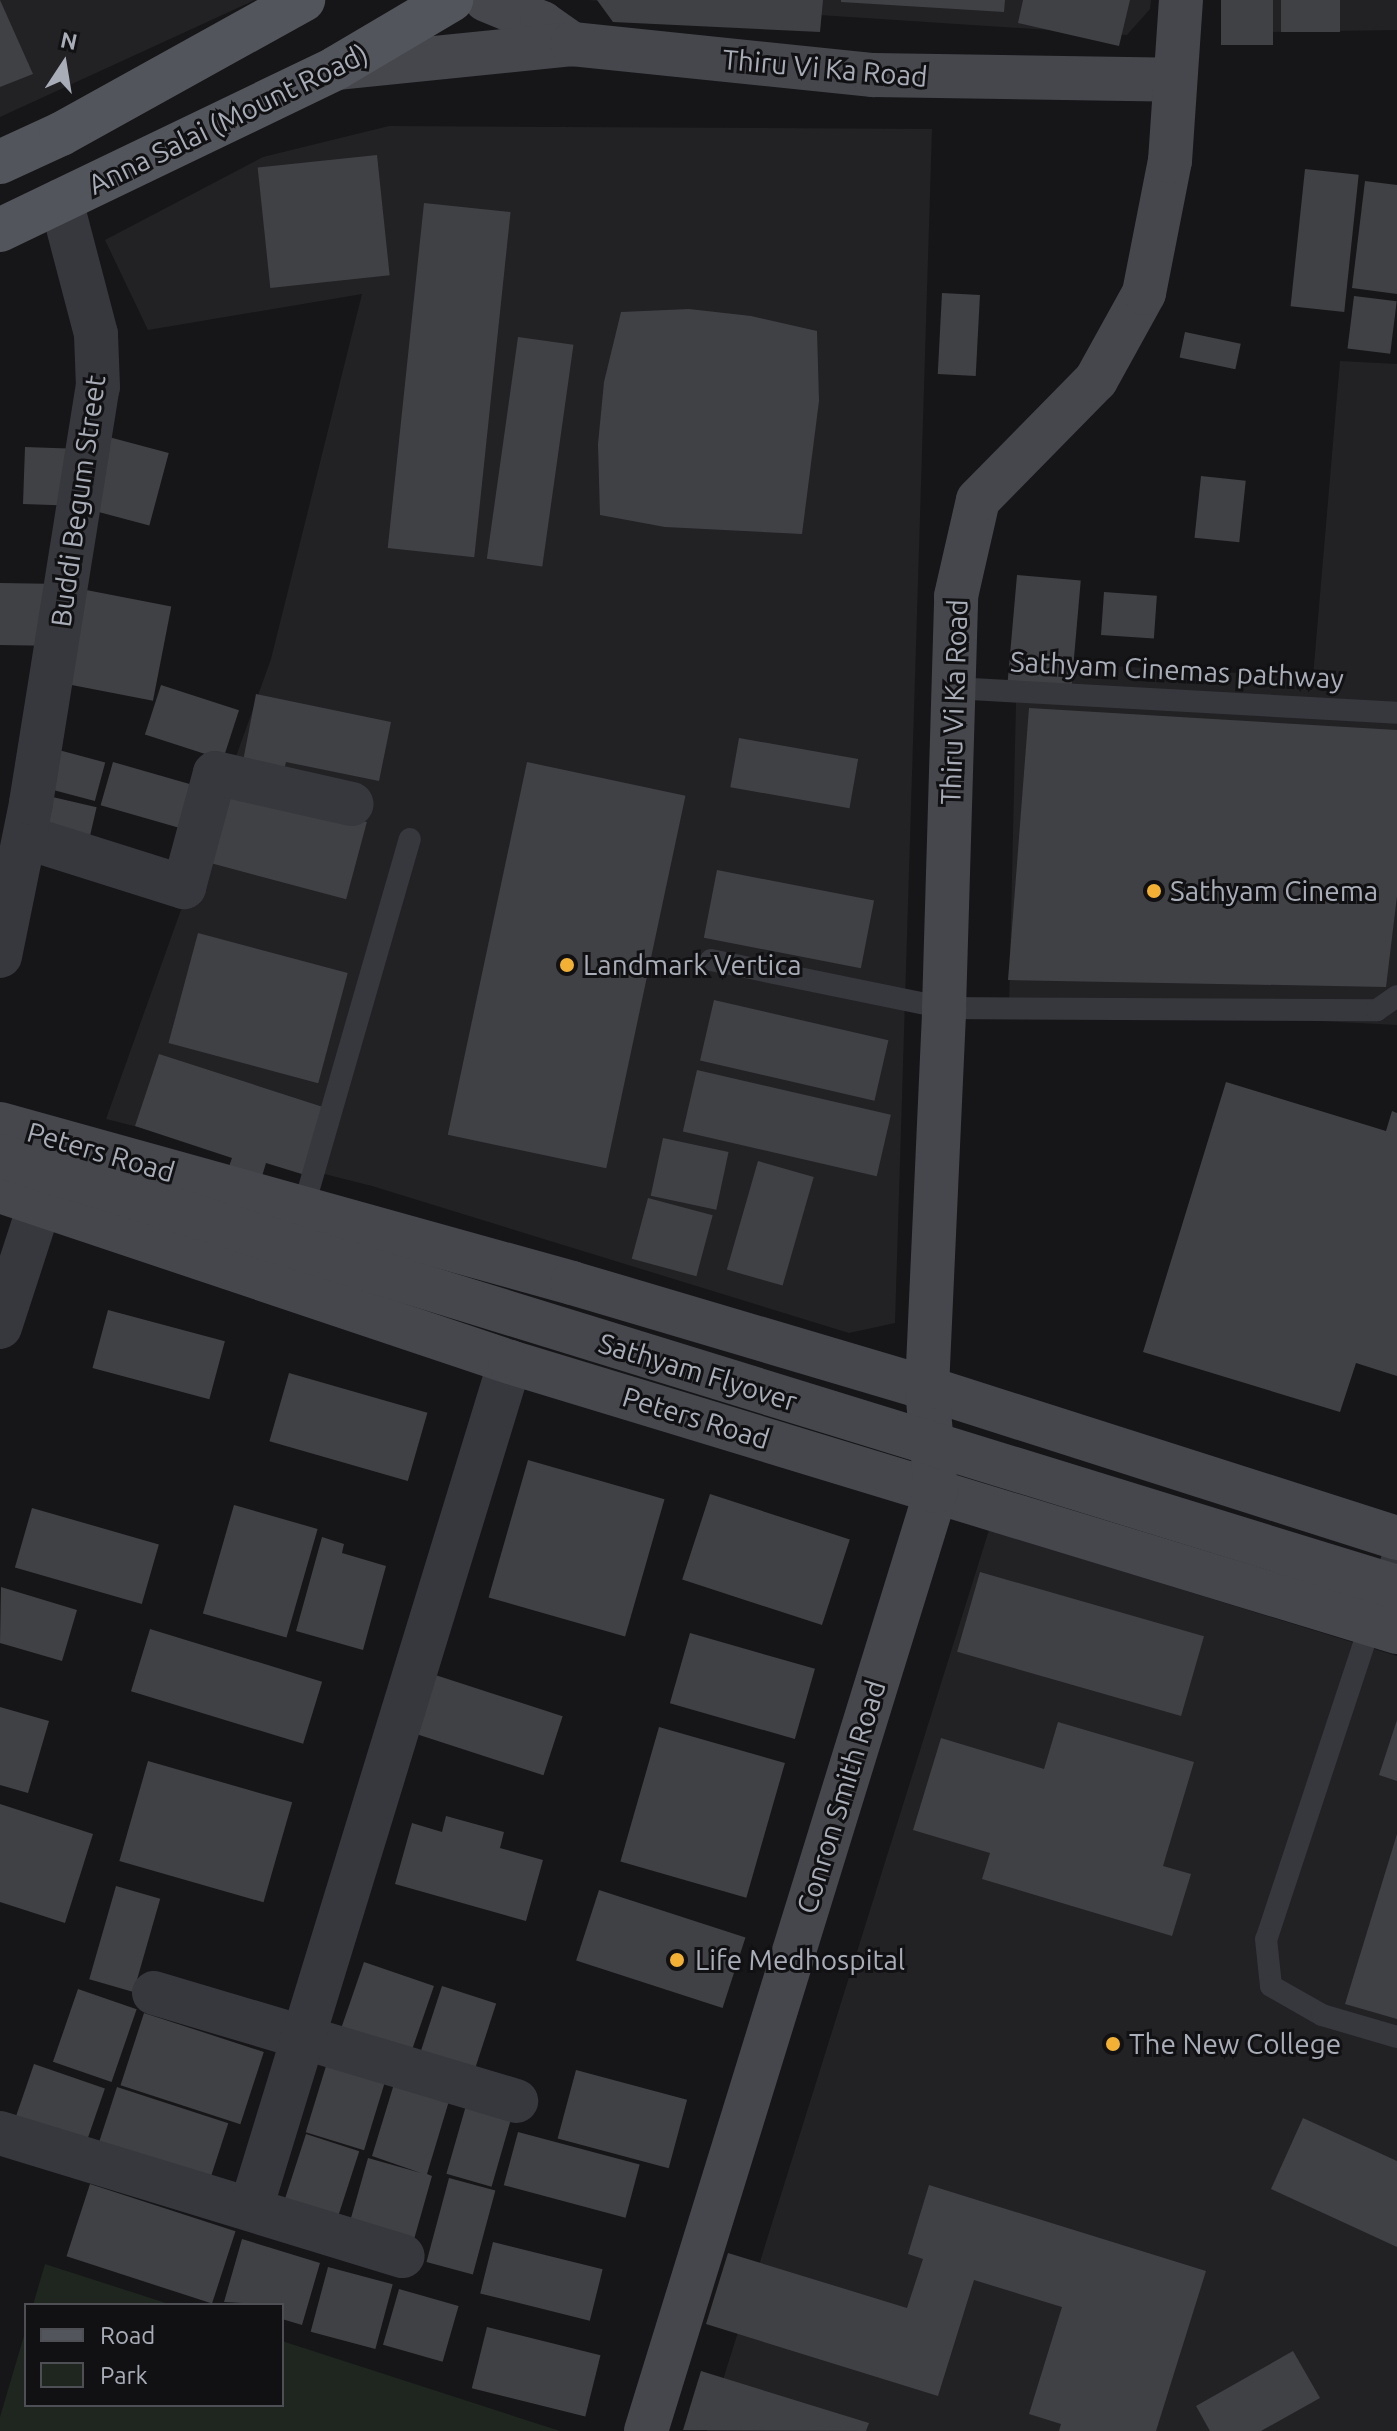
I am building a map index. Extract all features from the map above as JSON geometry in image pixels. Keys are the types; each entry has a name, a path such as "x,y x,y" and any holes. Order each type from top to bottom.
{"main road":[{"path":"0,162 61,134 303,0"},
{"name":"Anna Salai (Mount Road)","path":"0,230 336,68 451,0"},
{"path":"486,0 542,23 572,44"},
{"name":"Thiru Vi Ka Road","path":"927,1388 944,1008 956,596 978,500 1096,380 1144,293 1170,161 1181,0"},
{"name":"Thiru Vi Ka Road","path":"336,68 572,44 873,75 1175,80"},
{"name":"Peters Road","path":"0,1124 927,1388 1397,1541"},
{"name":"Sathyam Flyover","path":"0,1156 1397,1587"},
{"name":"Peters Road","path":"20,1197 510,1362 1385,1628"},
{"name":"Conron Smith Road","path":"646,2431 936,1491 927,1388"}],"street":[{"name":"Buddi Begum Street","path":"0,956 19,816 98,387 96,334 61,201"},
{"path":"19,816 184,887 215,773 352,804"},
{"path":"0,1327 20,1197"},
{"path":"251,2208 510,1362"},
{"path":"154,1993 516,2101"},
{"path":"0,2133 403,2256"}],"lane":[{"name":"Sathyam Cinemas pathway","path":"953,688 1397,713"},
{"path":"303,1209 410,839"},
{"path":"711,960 944,1008 1377,1010 1397,996"},
{"path":"1397,1541 1385,1628 1266,1939 1271,1986 1322,2015 1397,2037"}],"shaded area":[{"path":"0,0 255,0 0,117"},
{"path":"587,0 1151,0 1150,9 1127,35"},
{"path":"1230,0 1397,0 1397,30 1271,32"},
{"path":"389,126 932,129 895,1323 849,1333 372,1186 106,1119 271,659 362,294 148,330 105,240 263,157"},
{"path":"1340,361 1397,364 1397,1025 1009,1005 1017,661 1313,677"},
{"name":"The New College","path":"989,1530 1397,1656 1397,2431 707,2431"}],"green space":[{"path":"45,2264 166,2303 34,2303"},
{"path":"24,2336 24,2407 284,2407 284,2342 560,2431 0,2431 0,2417"}],"building":[{"path":"0,0 33,74 0,87"},
{"path":"597,0 823,0 820,32 613,22"},
{"path":"841,0 1005,0 1004,12"},
{"path":"1023,0 1130,0 1119,46 1018,23"},
{"path":"1221,0 1273,0 1273,45 1221,45"},
{"path":"1281,0 1340,0 1340,32 1281,32"},
{"path":"377,155 390,275 270,288 258,168"},
{"path":"1305,169 1359,175 1344,312 1291,306"},
{"path":"1365,181 1397,185 1397,294 1352,288"},
{"path":"424,203 511,212 474,557 388,548"},
{"path":"942,293 980,295 976,376 938,374"},
{"path":"1354,296 1397,301 1390,354 1348,349"},
{"path":"689,309 751,316 817,331 819,401 802,534 665,527 600,515 598,444 604,382 621,312"},
{"path":"1185,332 1241,344 1235,369 1180,357"},
{"path":"518,337 573,345 542,567 487,559"},
{"path":"105,436 169,453 149,526 86,508"},
{"path":"25,447 75,449 73,506 23,504"},
{"path":"1201,476 1246,481 1239,542 1195,538"},
{"path":"1017,575 1081,581 1071,688 1008,683"},
{"path":"0,583 46,584 45,646 0,645"},
{"path":"81,589 171,607 153,701 63,683"},
{"path":"1104,592 1157,596 1154,639 1101,635"},
{"path":"161,685 239,710 223,760 145,734"},
{"path":"256,694 391,722 379,781 286,762 284,770 243,761"},
{"path":"1029,708 1397,730 1397,896 1386,987 1008,980"},
{"path":"739,738 858,759 849,808 730,787"},
{"path":"55,749 105,762 95,801 45,788"},
{"path":"113,762 196,786 183,829 101,805"},
{"name":"Landmark Vertica","path":"527,762 685,796 606,1168 448,1135"},
{"path":"221,783 367,822 346,899 200,860"},
{"path":"44,795 97,807 87,848 35,836"},
{"path":"717,870 874,901 861,968 704,938"},
{"path":"198,933 348,973 318,1083 168,1043"},
{"path":"714,1000 888,1040 874,1101 700,1060"},
{"path":"159,1054 326,1108 305,1175 266,1163 260,1183 227,1172 232,1158 135,1126"},
{"path":"697,1070 891,1115 877,1176 683,1131"},
{"path":"1226,1082 1386,1131 1392,1111 1397,1113 1397,1376 1356,1363 1340,1412 1143,1352"},
{"path":"663,1138 729,1152 716,1210 651,1196"},
{"path":"758,1161 814,1177 783,1286 727,1270"},
{"path":"648,1198 713,1215 696,1276 632,1259"},
{"path":"108,1310 225,1341 209,1399 92,1368"},
{"path":"289,1373 427,1413 408,1481 269,1441"},
{"path":"528,1460 664,1499 625,1637 489,1597"},
{"path":"710,1494 850,1539 822,1625 682,1580"},
{"path":"234,1505 318,1529 286,1638 203,1614"},
{"path":"32,1508 159,1544 142,1604 15,1568"},
{"path":"322,1537 344,1544 342,1553 386,1566 363,1650 296,1631"},
{"path":"980,1572 1204,1636 1181,1716 957,1652"},
{"path":"1,1587 77,1610 62,1661 0,1643"},
{"path":"150,1629 322,1682 303,1744 131,1691"},
{"path":"690,1633 815,1669 795,1739 670,1703"},
{"path":"420,1670 563,1716 543,1775 401,1729"},
{"path":"0,1707 49,1721 28,1793 0,1785"},
{"path":"1397,1720 1397,1781 1379,1775"},
{"path":"1058,1722 1194,1762 1163,1866 1191,1874 1172,1936 982,1879 990,1853 913,1830 941,1738 1044,1769"},
{"path":"659,1727 785,1763 746,1898 620,1862"},
{"path":"148,1761 292,1802 264,1902 119,1861"},
{"path":"0,1804 93,1834 65,1923 0,1902"},
{"path":"446,1816 504,1832 500,1848 543,1860 526,1921 395,1884 412,1823 442,1832"},
{"path":"1397,1834 1397,2019 1345,2004"},
{"path":"116,1886 160,1899 133,1992 89,1979"},
{"path":"599,1890 745,1938 723,2008 576,1960"},
{"path":"364,1962 434,1986 407,2065 337,2040"},
{"path":"442,1986 496,2004 472,2077 418,2059"},
{"path":"78,1989 137,2009 112,2082 53,2062"},
{"path":"144,2013 264,2052 240,2124 121,2085"},
{"path":"330,2053 388,2071 364,2150 306,2132"},
{"path":"34,2064 105,2088 83,2153 12,2128"},
{"path":"576,2070 687,2100 669,2168 558,2139"},
{"path":"397,2074 452,2091 427,2174 432,2176 413,2243 349,2225 368,2158 421,2173 372,2156"},
{"path":"117,2087 228,2123 206,2191 95,2155"},
{"path":"469,2095 514,2108 492,2187 446,2174"},
{"path":"1303,2118 1397,2161 1397,2247 1271,2189"},
{"path":"518,2132 640,2165 625,2218 504,2185"},
{"path":"306,2134 359,2151 337,2220 284,2202"},
{"path":"449,2178 495,2190 473,2274 426,2262"},
{"path":"90,2184 236,2231 210,2303 67,2256"},
{"path":"929,2185 1206,2271 1156,2431 1059,2431 1061,2424 1029,2414 1062,2307 974,2280 938,2396 706,2324 728,2253 907,2308 923,2259 908,2254"},
{"path":"242,2239 320,2263 302,2325 284,2320 284,2303 224,2302"},
{"path":"493,2242 603,2269 590,2321 480,2293"},
{"path":"328,2267 393,2284 375,2349 311,2332"},
{"path":"399,2289 459,2306 443,2362 383,2345"},
{"path":"487,2327 601,2355 585,2416 472,2388"},
{"path":"1293,2351 1320,2398 1261,2431 1210,2431 1196,2406"},
{"path":"701,2371 869,2423 866,2431 683,2430"}],"place":[{"name":"Sathyam Cinema","path":"1154,891"},
{"name":"Landmark Vertica","path":"567,965"},
{"name":"Life Medhospital","path":"677,1960"},
{"name":"The New College","path":"1113,2044"}]}
